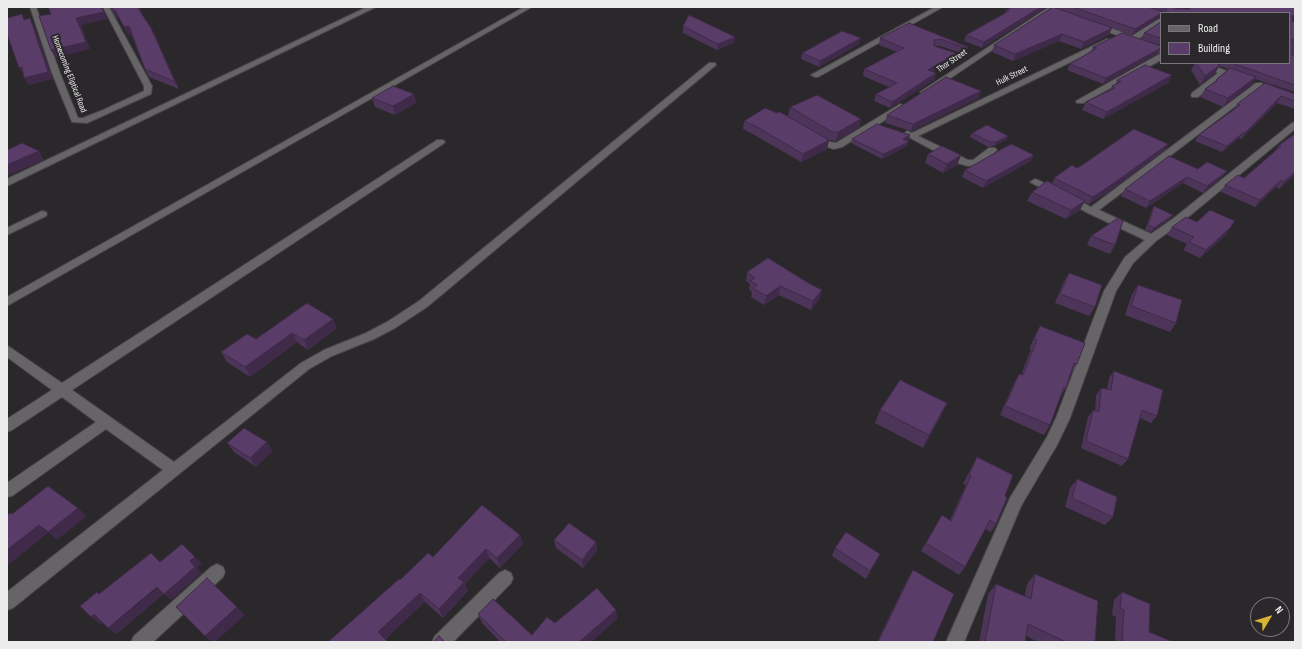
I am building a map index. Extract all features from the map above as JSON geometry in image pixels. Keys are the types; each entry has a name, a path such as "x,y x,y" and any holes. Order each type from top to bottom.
{"street":[{"name":"Homecoming Eliptical Road","path":"33,7 56,73 75,120 84,121 148,92 148,86 106,7"},
{"path":"7,183 373,7"},
{"path":"7,302 529,7"},
{"path":"815,75 940,7"},
{"name":"Thor Street","path":"919,95 966,60 1044,12 1049,10 1070,16"},
{"path":"1133,39 1160,21"},
{"path":"1091,24 1160,50"},
{"name":"Hulk Street","path":"912,136 1120,34"},
{"path":"1080,101 1160,58"},
{"path":"1092,211 1263,86 1201,64"},
{"path":"7,602 305,366 384,329 423,304 712,65"},
{"path":"1195,94 1224,72"},
{"path":"808,133 827,144 834,146 839,145 879,125 906,103"},
{"path":"106,112 131,123"},
{"path":"955,642 1015,503 1052,441 1063,418 1110,291 1129,260 1152,238 1178,220 1295,125"},
{"path":"897,131 912,136 960,161 968,163 975,163 992,150"},
{"path":"7,426 440,142"},
{"path":"1035,182 1092,211 1152,238"},
{"path":"7,232 42,214"},
{"path":"7,351 174,470"},
{"path":"7,491 106,422"},
{"path":"140,642 217,572"},
{"path":"440,642 505,578"}],"building":[{"path":"48,7 101,7 104,12 76,18 86,42 51,50 39,16 51,14"},
{"path":"111,7 137,7 151,28 175,82 145,69 129,26 124,27 115,10"},
{"path":"1013,7 1041,7 984,42 966,35 1009,11 1006,10"},
{"path":"1053,7 1112,28 1084,42 1062,34 1015,54 994,45"},
{"path":"1073,7 1148,7 1163,12 1160,12 1160,14 1135,29"},
{"path":"1166,7 1189,9 1192,7 1295,7 1295,15 1292,16 1292,22 1295,21 1295,39 1292,39 1292,46 1295,46 1295,48 1292,48 1292,55 1295,55 1295,85 1235,64 1290,64 1290,12 1166,12"},
{"path":"22,14 24,20 30,18 48,72 24,78 22,67 19,68 7,34 7,18"},
{"path":"689,15 735,37 718,44 683,26"},
{"path":"909,23 968,47 966,48 941,39 934,40 934,46 956,53 928,70 936,73 892,102 876,94 897,83 864,69 904,48 880,38"},
{"path":"1160,23 1160,38 1144,33"},
{"path":"842,31 861,38 820,61 802,53"},
{"path":"1122,33 1160,46 1160,49 1106,78 1070,64 1097,48 1093,47"},
{"path":"1197,64 1220,65 1205,76"},
{"path":"1145,65 1172,75 1107,112 1086,102 1115,88 1112,86 1121,82 1117,80"},
{"path":"1230,68 1256,77 1228,98 1205,89 1217,81 1216,80"},
{"path":"946,77 981,91 913,124 887,115"},
{"path":"1265,83 1295,94 1295,101 1281,96 1246,132 1227,146 1199,135 1240,105 1237,104"},
{"path":"393,86 414,94 393,106 372,98"},
{"path":"817,95 861,119 838,132 832,132 790,107"},
{"path":"765,108 777,113 780,112 829,140 803,154 744,121"},
{"path":"877,124 910,135 903,139 909,142 883,154 852,139"},
{"path":"987,125 1008,136 996,142 990,142 972,133"},
{"path":"1134,129 1168,144 1093,197 1054,178 1072,165 1076,168 1081,166"},
{"path":"1295,134 1295,172 1284,182 1281,180 1260,200 1225,185 1238,175 1244,178 1281,146 1279,145"},
{"path":"22,143 39,151 7,165 7,150"},
{"path":"1011,144 1034,155 986,181 965,170"},
{"path":"942,146 961,155 947,164 928,154"},
{"path":"1169,156 1198,169 1207,162 1227,171 1207,186 1187,177 1150,201 1125,189"},
{"path":"1047,181 1085,201 1071,210 1032,192"},
{"path":"1154,206 1173,215 1154,228 1148,225"},
{"path":"1210,210 1235,221 1232,226 1206,250 1189,242 1194,237 1172,227 1186,217 1197,222"},
{"path":"1118,218 1123,221 1115,245 1091,236"},
{"path":"768,258 822,290 813,301 780,286 766,296 753,288 757,285 750,281 755,278 747,272"},
{"path":"1069,273 1102,285 1095,307 1060,294"},
{"path":"1138,285 1182,300 1176,323 1131,306"},
{"path":"307,303 333,319 304,340 292,333 245,367 221,352 247,334 256,339"},
{"path":"1040,326 1085,343 1077,364 1074,363 1066,388 1064,387 1050,425 1005,406 1019,374 1023,375 1037,340 1034,339"},
{"path":"1114,371 1163,390 1157,416 1142,410 1128,459 1086,441 1093,410 1099,412 1101,388 1111,390"},
{"path":"900,380 947,403 929,435 880,410"},
{"path":"244,428 267,442 250,458 227,443"},
{"path":"977,457 1013,475 1005,496 1007,498 996,524 990,520 965,567 926,543 942,515 951,521 971,476 969,475"},
{"path":"1077,479 1117,497 1113,517 1072,498"},
{"path":"48,486 78,508 48,532 39,525 7,550 7,515 10,513 12,514"},
{"path":"482,505 520,535 497,558 486,549 458,578 464,582 439,609 420,593 378,632 388,642 328,642 399,579 400,580 428,553 433,557"},
{"path":"569,523 596,542 582,560 554,540"},
{"path":"846,532 880,554 870,571 835,548"},
{"path":"182,544 195,557 190,561 195,567 164,594 157,587 108,628 94,614 91,617 80,606 97,592 99,594 151,553 160,562"},
{"path":"913,570 954,594 933,642 878,642"},
{"path":"1035,574 1098,601 1095,642 1066,642 1028,624 1025,642 985,642 996,584 1031,599"},
{"path":"207,578 237,607 205,636 176,607"},
{"path":"597,588 616,610 579,642 506,642 478,614 493,599 532,635 547,617 555,623"},
{"path":"1122,592 1150,604 1149,632 1173,642 1122,642 1124,610 1120,608"},
{"path":"439,636 445,642 433,642"}]}
